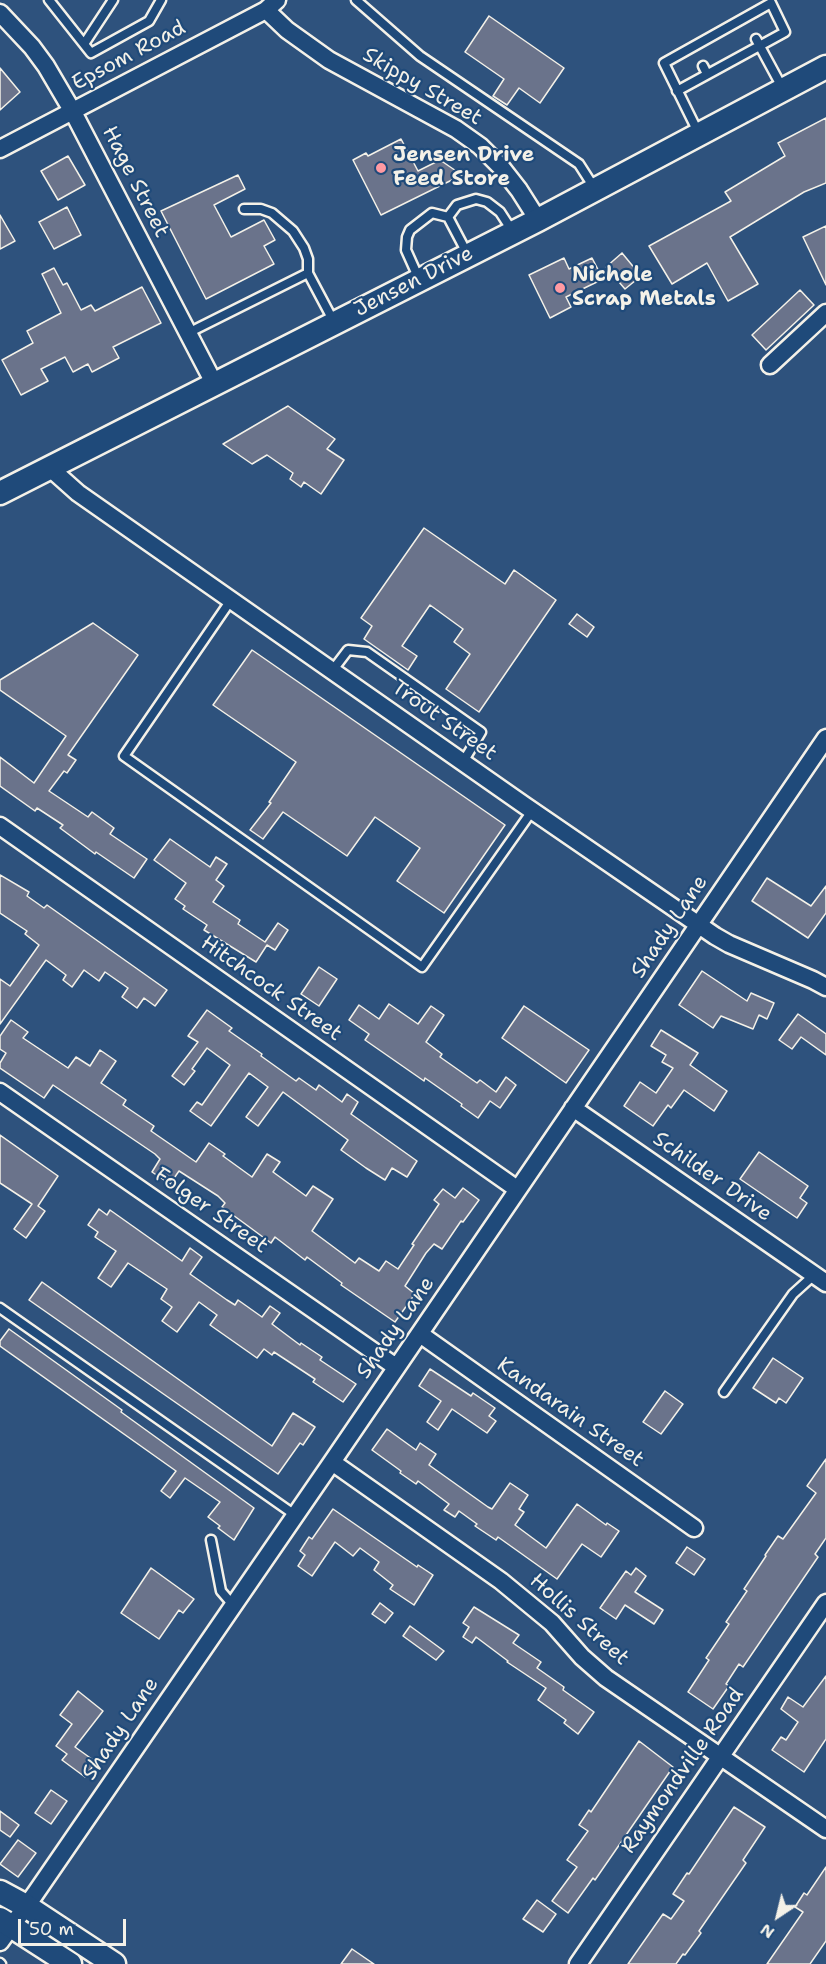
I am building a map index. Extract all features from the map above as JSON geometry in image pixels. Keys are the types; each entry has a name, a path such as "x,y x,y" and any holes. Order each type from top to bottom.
{"main road":[{"name":"Jensen Drive","path":"0,493 538,220 826,67"},
{"path":"0,1892 26,1906 114,1964"},
{"path":"4,1929 56,1960"}],"street":[{"name":"Epsom Road","path":"0,149 267,3"},
{"name":"Skippy Street","path":"267,3 287,30 329,60 456,129 480,146 507,174 538,220"},
{"name":"Hage Street","path":"0,14 32,47 73,111 214,383"},
{"path":"770,365 826,313"},
{"name":"Trout Street","path":"50,468 78,493 532,811 699,924 729,944 826,987"},
{"name":"Shady Lane","path":"4,1929 26,1906 420,1334 826,738"},
{"name":"Hitchcock Street","path":"0,826 517,1189"},
{"name":"Folger Street","path":"0,1092 396,1367"},
{"name":"Schilder Drive","path":"573,1108 820,1279"},
{"name":"Kandarain Street","path":"420,1334 694,1528"},
{"name":"Hollis Street","path":"332,1462 501,1581 552,1623 594,1668 719,1757 826,1829"},
{"name":"Raymondville Road","path":"578,1964 826,1603"}],"lane":[{"path":"50,0 58,4 91,53 149,21 161,0"},
{"path":"84,44 112,0"},
{"path":"356,0 420,56 579,164 595,189"},
{"path":"677,91 705,70 785,32 771,3 746,22 695,50 664,63 677,91 699,134"},
{"path":"758,43 783,90"},
{"path":"448,217 457,204 476,199 487,202 500,212 514,232"},
{"path":"244,209 261,209 272,213 293,231 308,259 308,273 334,322"},
{"path":"419,280 406,250 410,230 432,213 448,217 468,255"},
{"path":"188,333 308,273"},
{"path":"231,600 124,756 422,967 532,811"},
{"path":"332,671 348,650 367,652 481,732 463,762"},
{"path":"724,1392 793,1294 820,1279"},
{"path":"0,1308 295,1515"},
{"path":"211,1540 221,1591 233,1605"}],"building":[{"path":"489,16 564,68 540,103 519,88 507,105 493,96 504,79 465,52"},
{"path":"0,68 20,92 0,110"},
{"path":"826,118 826,183 804,192 730,237 758,284 728,301 707,263 672,284 649,246 731,201 725,192 785,156 778,143"},
{"path":"401,139 418,171 440,160 462,175 381,215 353,160 366,153 368,156"},
{"path":"68,156 85,185 58,200 41,171"},
{"path":"238,175 245,189 214,205 231,237 264,220 275,240 264,246 274,264 206,299 161,211"},
{"path":"67,207 81,235 54,249 39,222"},
{"path":"0,215 15,241 0,249"},
{"path":"826,226 826,285 803,237"},
{"path":"622,253 641,276 625,289 606,267"},
{"name":"Nichole Scrap Metals","path":"564,258 569,269 592,258 603,279 566,297 571,307 550,318 529,275"},
{"path":"54,268 63,285 67,283 81,310 91,305 95,311 142,287 161,323 113,347 119,358 92,372 88,364 73,372 65,357 41,369 48,381 21,395 2,360 33,343 27,331 61,313 42,274"},
{"path":"800,290 814,305 766,350 752,335"},
{"path":"288,406 335,439 327,449 344,460 321,494 304,482 301,487 290,479 293,473 267,455 252,464 223,444"},
{"path":"424,528 505,584 514,570 556,600 479,712 446,689 470,654 454,642 463,629 430,605 402,646 417,656 408,670 364,639 372,626 361,618"},
{"path":"577,614 594,627 587,637 569,624"},
{"path":"93,623 138,655 68,755 76,760 67,773 64,771 49,791 88,817 92,812 114,828 110,834 147,859 134,878 96,852 95,854 60,828 63,825 37,808 35,811 0,786 0,757 34,783 66,736 0,690 0,680"},
{"path":"252,650 505,825 444,913 397,881 420,848 375,817 347,856 283,812 263,839 250,830 271,803 269,802 296,762 213,705"},
{"path":"170,839 210,867 216,857 227,864 216,880 224,886 213,902 240,920 238,924 265,942 278,923 288,930 275,950 267,945 256,962 204,930 207,925 183,909 185,906 175,899 186,883 154,860"},
{"path":"0,875 29,892 27,896 44,908 47,905 167,990 155,1006 144,998 137,1008 122,997 128,988 105,972 99,981 84,970 72,987 63,980 66,975 46,960 0,1024 0,979 10,986 39,945 25,934 27,931 0,913"},
{"path":"767,878 811,906 826,886 826,913 808,938 752,901"},
{"path":"319,967 337,979 319,1006 301,994"},
{"path":"702,971 747,1001 751,993 774,1003 767,1019 759,1015 753,1029 721,1016 713,1028 679,1005"},
{"path":"389,1004 418,1024 431,1006 444,1015 426,1042 442,1054 440,1057 477,1083 480,1080 496,1092 506,1077 516,1085 500,1108 490,1101 478,1118 425,1078 424,1081 365,1040 369,1034 349,1020 359,1005 379,1019"},
{"path":"524,1006 589,1050 566,1083 502,1038"},
{"path":"207,1010 232,1028 229,1031 296,1081 299,1078 316,1090 319,1085 342,1102 347,1094 358,1102 351,1114 417,1161 407,1177 392,1168 385,1180 366,1168 341,1150 348,1140 283,1092 258,1126 246,1117 268,1087 249,1073 211,1126 190,1111 197,1102 202,1105 230,1065 207,1048 192,1069 195,1071 184,1085 172,1076 198,1042 188,1036"},
{"path":"798,1014 826,1034 826,1055 801,1037 792,1049 779,1040"},
{"path":"11,1020 28,1032 23,1038 68,1068 76,1057 90,1066 100,1050 116,1061 101,1083 126,1100 123,1105 154,1126 151,1131 196,1162 209,1143 252,1177 267,1154 280,1162 273,1172 306,1196 313,1186 333,1199 312,1231 355,1263 359,1258 379,1271 386,1261 398,1269 439,1204 434,1200 443,1189 455,1198 463,1188 479,1200 442,1249 434,1244 426,1253 405,1286 415,1294 395,1322 341,1285 342,1283 307,1257 305,1260 275,1237 271,1243 222,1207 225,1203 218,1196 179,1171 170,1184 152,1172 160,1159 155,1154 53,1085 44,1098 0,1068 0,1063 6,1053 0,1049 0,1036"},
{"path":"661,1030 698,1053 690,1065 727,1091 714,1111 684,1090 671,1108 668,1105 653,1126 624,1106 640,1082 656,1093 673,1068 662,1062 666,1055 651,1046"},
{"path":"0,1135 58,1176 38,1206 45,1211 26,1238 14,1229 32,1204 0,1183"},
{"path":"759,1152 808,1186 800,1198 807,1203 797,1218 740,1179"},
{"path":"99,1209 107,1215 110,1210 182,1261 190,1248 202,1257 190,1274 235,1305 238,1300 262,1317 270,1306 280,1313 272,1324 300,1345 301,1343 322,1357 320,1360 356,1384 343,1402 313,1382 315,1379 274,1352 272,1355 264,1349 257,1358 210,1325 217,1315 199,1302 177,1332 162,1321 172,1307 161,1299 167,1289 128,1263 111,1287 98,1278 116,1251 95,1237 98,1232 88,1225"},
{"path":"42,1282 272,1446 293,1413 315,1427 303,1445 300,1443 278,1474 29,1300"},
{"path":"9,1329 254,1508 234,1540 208,1517 220,1502 185,1478 170,1498 161,1491 176,1471 0,1346 0,1341"},
{"path":"773,1358 803,1378 786,1403 779,1398 776,1403 753,1388"},
{"path":"430,1369 471,1396 473,1393 495,1408 489,1416 496,1421 487,1433 452,1409 438,1430 427,1422 441,1401 419,1386"},
{"path":"665,1391 683,1404 661,1434 643,1422"},
{"path":"387,1429 416,1450 420,1443 436,1454 429,1465 492,1509 510,1483 528,1495 519,1509 524,1512 515,1525 546,1548 577,1504 606,1525 607,1523 619,1531 601,1557 582,1544 557,1579 498,1537 496,1540 475,1526 477,1524 459,1511 455,1517 444,1510 449,1504 418,1481 416,1484 400,1473 401,1471 372,1450"},
{"path":"826,1459 826,1538 815,1554 818,1557 743,1667 739,1664 726,1684 729,1686 713,1709 688,1692 709,1660 706,1658 729,1624 726,1622 747,1591 744,1589 765,1555 778,1536 783,1539 816,1493 807,1486"},
{"path":"333,1509 417,1567 418,1565 433,1575 414,1605 390,1589 393,1585 374,1570 379,1562 360,1548 353,1556 335,1542 312,1576 298,1566 305,1555 300,1551 309,1537 312,1539"},
{"path":"687,1547 705,1559 694,1575 676,1563"},
{"path":"151,1568 194,1599 183,1613 179,1610 159,1639 121,1613"},
{"path":"636,1568 646,1576 635,1592 663,1610 654,1624 625,1605 616,1619 600,1608 626,1571 631,1575"},
{"path":"380,1603 393,1613 385,1623 372,1614"},
{"path":"474,1607 519,1635 513,1643 541,1662 537,1668 594,1712 578,1734 564,1723 566,1720 538,1700 546,1688 507,1662 476,1637 472,1643 463,1637 469,1627 463,1623"},
{"path":"410,1626 444,1651 436,1660 403,1636"},
{"path":"826,1676 826,1739 804,1772 772,1750 781,1737 786,1740 798,1722 781,1709 788,1697 803,1707"},
{"path":"78,1691 103,1711 75,1747 96,1762 85,1777 62,1760 67,1754 56,1746 72,1724 60,1715"},
{"path":"639,1741 673,1767 595,1880 593,1878 568,1913 552,1901 577,1867 567,1860 588,1831 579,1825 589,1810 591,1812"},
{"path":"51,1790 67,1801 51,1824 35,1813"},
{"path":"734,1807 765,1827 743,1860 746,1863 699,1931 701,1933 676,1964 628,1964 663,1914 671,1919 684,1901 673,1894"},
{"path":"0,1811 19,1825 10,1837 0,1830"},
{"path":"18,1840 36,1853 18,1877 0,1864"},
{"path":"826,1867 826,1941 810,1964 767,1964 803,1912 795,1907 804,1893 807,1895"},
{"path":"537,1900 556,1914 543,1932 523,1919"},
{"path":"352,1949 374,1964 341,1964"}],"place":[{"name":"Jensen Drive Feed Store","path":"381,168"},
{"name":"Nichole Scrap Metals","path":"560,288"}]}
